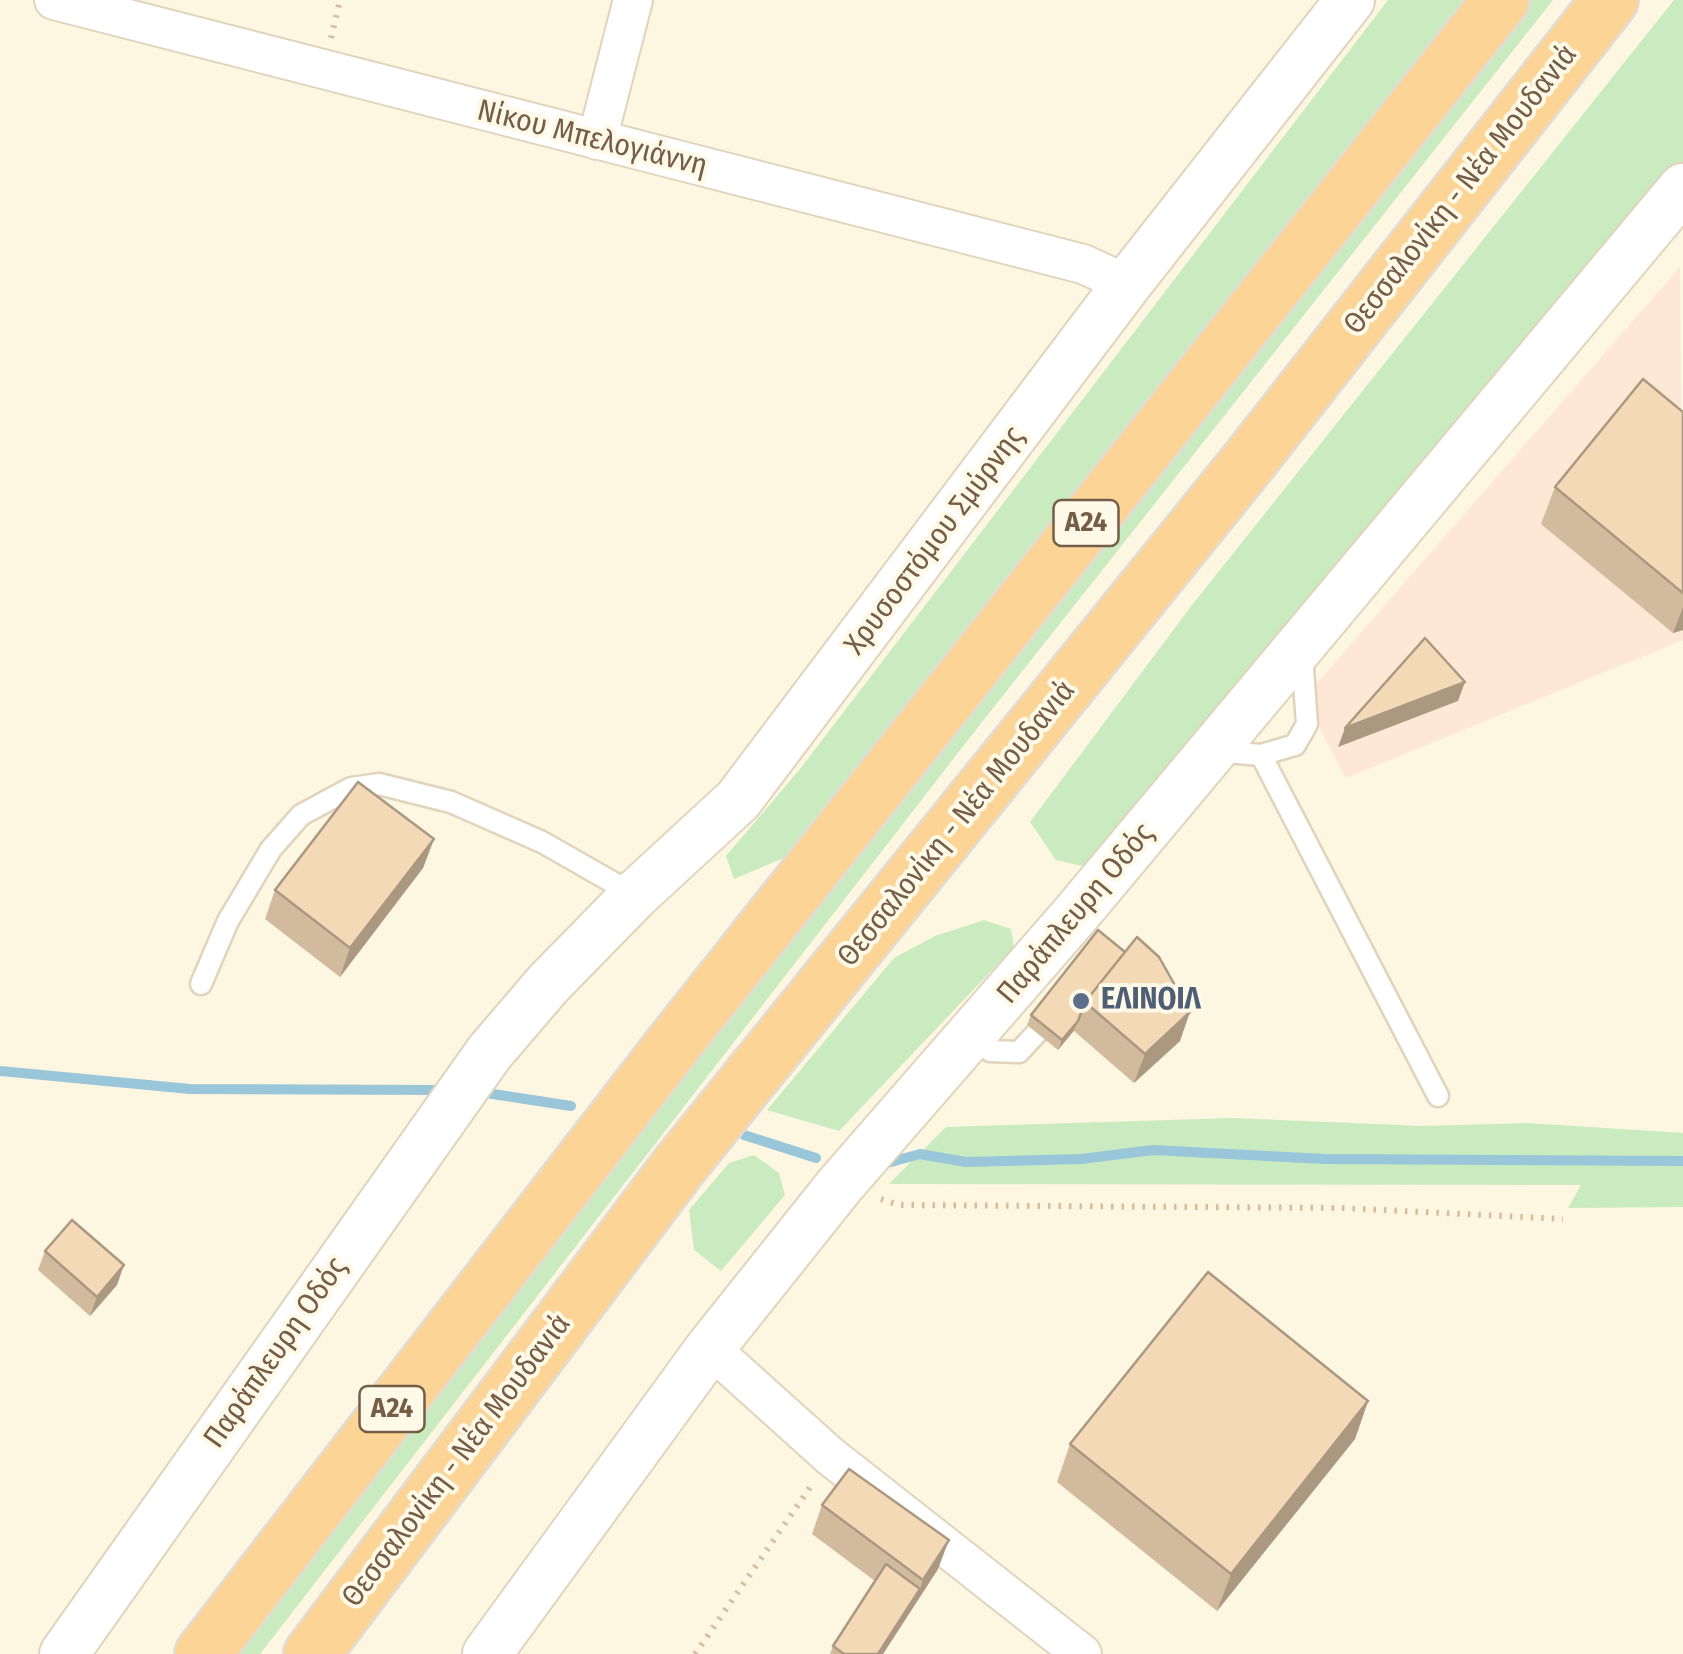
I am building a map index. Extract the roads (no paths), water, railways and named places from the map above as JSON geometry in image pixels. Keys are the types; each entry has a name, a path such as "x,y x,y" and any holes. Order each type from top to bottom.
{"highway":[{"name":"Α24","path":"203,1654 580,1162 1501,0"},
{"name":"Θεσσαλονίκη - Νέα Μουδανιά","path":"312,1654 679,1166 1249,461 1610,0"}],"street":[{"name":"Νίκου Μπελογιάννη","path":"54,0 1083,264 1127,284"},
{"path":"597,140 634,0"},
{"name":"Χρυσοστόμου Σμύρνης","path":"489,1053 548,984 634,896 738,800 1127,284 1350,0"},
{"name":"Παράπλευρη Οδός","path":"487,1654 710,1348 840,1186 1078,926 1212,751 1683,188"},
{"name":"Παράπλευρη Οδός","path":"64,1654 489,1053"},
{"path":"710,1348 830,1456 1082,1654"}],"lane":[{"path":"1212,751 1261,755 1295,745 1307,724 1301,645"},
{"path":"1261,755 1438,1096"},
{"path":"201,984 228,921 271,849 301,814 351,788 379,784 451,802 542,842 634,896"},
{"path":"990,1051 1020,1052 1068,999"}],"waterway":[{"path":"0,1071 190,1089 443,1090"},
{"path":"480,1092 571,1106"},
{"path":"744,1135 816,1158"},
{"path":"880,1165 920,1154 966,1162 1081,1159 1153,1150 1324,1159 1683,1161"}],"place":[{"name":"ΕΛΙΝΟΙΛ","path":"1081,1001"}]}
